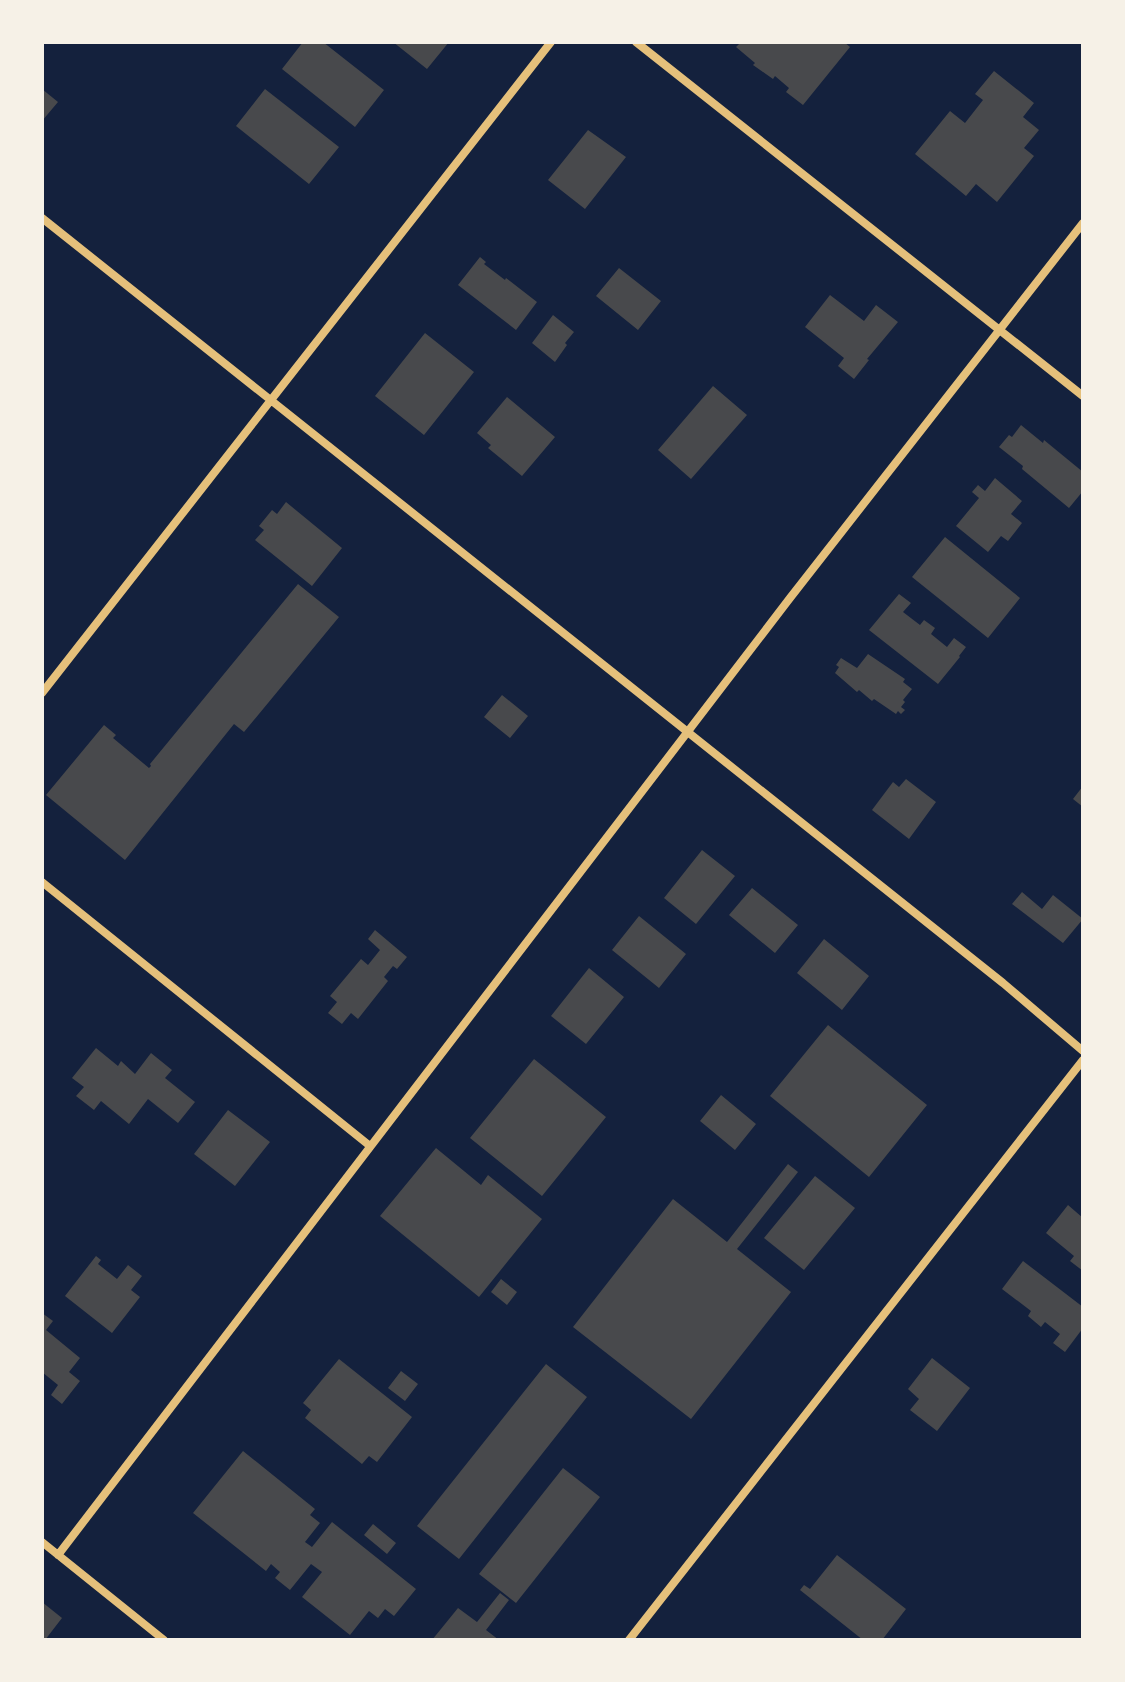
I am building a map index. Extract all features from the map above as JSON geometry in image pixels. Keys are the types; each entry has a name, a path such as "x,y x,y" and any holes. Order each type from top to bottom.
{"street":[{"path":"42,693 551,42"},
{"path":"636,42 1083,396"},
{"path":"42,218 1003,983 1083,1051"},
{"path":"58,1555 687,733 1083,223"},
{"path":"42,882 370,1146"},
{"path":"629,1640 1083,1060"},
{"path":"42,1542 164,1640"}],"building":[{"path":"303,42 323,42 384,90 355,127 282,69"},
{"path":"393,42 449,42 427,69"},
{"path":"741,42 844,42 850,47 803,105 786,92 789,88 775,76 773,79 753,65 755,63 736,47"},
{"path":"994,71 1034,103 1023,117 1039,130 1024,148 1034,156 997,202 976,184 966,196 915,154 950,111 965,123 983,100 975,94"},
{"path":"42,89 58,102 42,121"},
{"path":"265,89 339,147 309,184 236,126"},
{"path":"588,130 626,157 585,209 548,180"},
{"path":"480,257 486,262 484,264 537,302 516,330 458,285"},
{"path":"619,268 661,301 638,330 596,296"},
{"path":"830,295 864,321 876,305 898,322 854,379 838,366 844,358 805,327"},
{"path":"553,315 574,332 555,362 532,343"},
{"path":"425,333 474,372 424,435 375,396"},
{"path":"713,386 747,415 691,479 658,450"},
{"path":"507,397 555,437 522,476 488,448 491,445 477,433"},
{"path":"1021,425 1083,472 1083,491 1069,508 999,447"},
{"path":"995,478 1022,501 1011,514 1022,523 1008,541 1001,536 988,552 956,526 979,498 972,492 978,485 985,491"},
{"path":"286,502 342,548 312,586 255,540 264,530 259,526 272,510 277,514"},
{"path":"945,537 1020,598 988,638 912,577"},
{"path":"298,584 339,617 244,732 234,724 125,860 46,795 104,725 116,735 113,738 149,768"},
{"path":"899,594 911,603 903,612 920,625 924,620 935,628 931,634 947,647 954,638 966,647 938,684 869,630"},
{"path":"868,654 905,679 903,682 912,689 903,700 905,702 901,707 905,710 901,714 898,711 896,714 874,699 872,701 859,690 857,692 835,673 841,658 857,668"},
{"path":"502,695 528,716 510,738 484,717"},
{"path":"906,779 936,802 909,839 872,810 893,782 899,787"},
{"path":"1083,786 1083,807 1073,799"},
{"path":"702,850 735,876 696,924 664,898"},
{"path":"752,888 798,925 775,953 729,915"},
{"path":"1022,892 1042,909 1053,895 1083,919 1063,943 1012,904"},
{"path":"639,916 686,954 659,988 612,950"},
{"path":"375,930 407,957 397,969 393,966 384,977 388,981 358,1019 351,1013 342,1024 328,1013 337,1002 330,996 361,959 368,965 380,950 368,939"},
{"path":"824,939 869,976 842,1010 797,973"},
{"path":"589,968 624,997 586,1044 551,1016"},
{"path":"828,1025 927,1105 869,1177 770,1096"},
{"path":"96,1048 118,1066 121,1061 135,1074 151,1053 172,1070 165,1078 195,1102 178,1123 148,1099 129,1124 101,1101 94,1110 76,1096 84,1087 72,1078"},
{"path":"534,1059 606,1117 542,1196 470,1138"},
{"path":"721,1095 756,1124 735,1150 700,1121"},
{"path":"228,1110 270,1142 235,1186 194,1154"},
{"path":"436,1148 481,1185 488,1175 542,1219 479,1297 380,1216"},
{"path":"788,1164 798,1172 737,1249 791,1292 691,1419 573,1327 673,1199 727,1242"},
{"path":"815,1176 855,1208 804,1270 764,1238"},
{"path":"1068,1205 1083,1218 1083,1271 1070,1261 1074,1256 1046,1233"},
{"path":"96,1256 101,1260 98,1264 117,1279 128,1265 142,1276 131,1290 140,1297 112,1333 65,1296"},
{"path":"1023,1261 1083,1307 1083,1328 1065,1352 1053,1343 1060,1334 1045,1322 1041,1327 1028,1316 1031,1311 1002,1289"},
{"path":"501,1279 517,1292 507,1305 491,1292"},
{"path":"42,1313 53,1321 46,1330 80,1358 69,1372 80,1381 62,1404 51,1395 58,1385 42,1372"},
{"path":"932,1358 970,1388 937,1431 910,1410 919,1399 908,1389"},
{"path":"339,1359 412,1417 377,1462 369,1456 362,1464 305,1418 311,1410 303,1403"},
{"path":"546,1364 587,1397 459,1559 417,1526"},
{"path":"401,1371 418,1384 405,1401 388,1388"},
{"path":"243,1451 315,1509 310,1515 320,1523 305,1542 312,1547 332,1522 416,1589 394,1616 385,1609 378,1618 369,1611 350,1635 302,1597 322,1572 311,1564 290,1590 275,1578 280,1572 271,1564 266,1571 193,1513"},
{"path":"563,1468 600,1497 516,1603 479,1574"},
{"path":"373,1524 396,1543 387,1554 364,1535"},
{"path":"837,1555 906,1609 882,1640 863,1640 800,1590 804,1585 810,1589"},
{"path":"500,1593 509,1600 486,1630 499,1640 432,1640 458,1608 477,1622"},
{"path":"42,1602 62,1618 45,1640 42,1640"}]}
